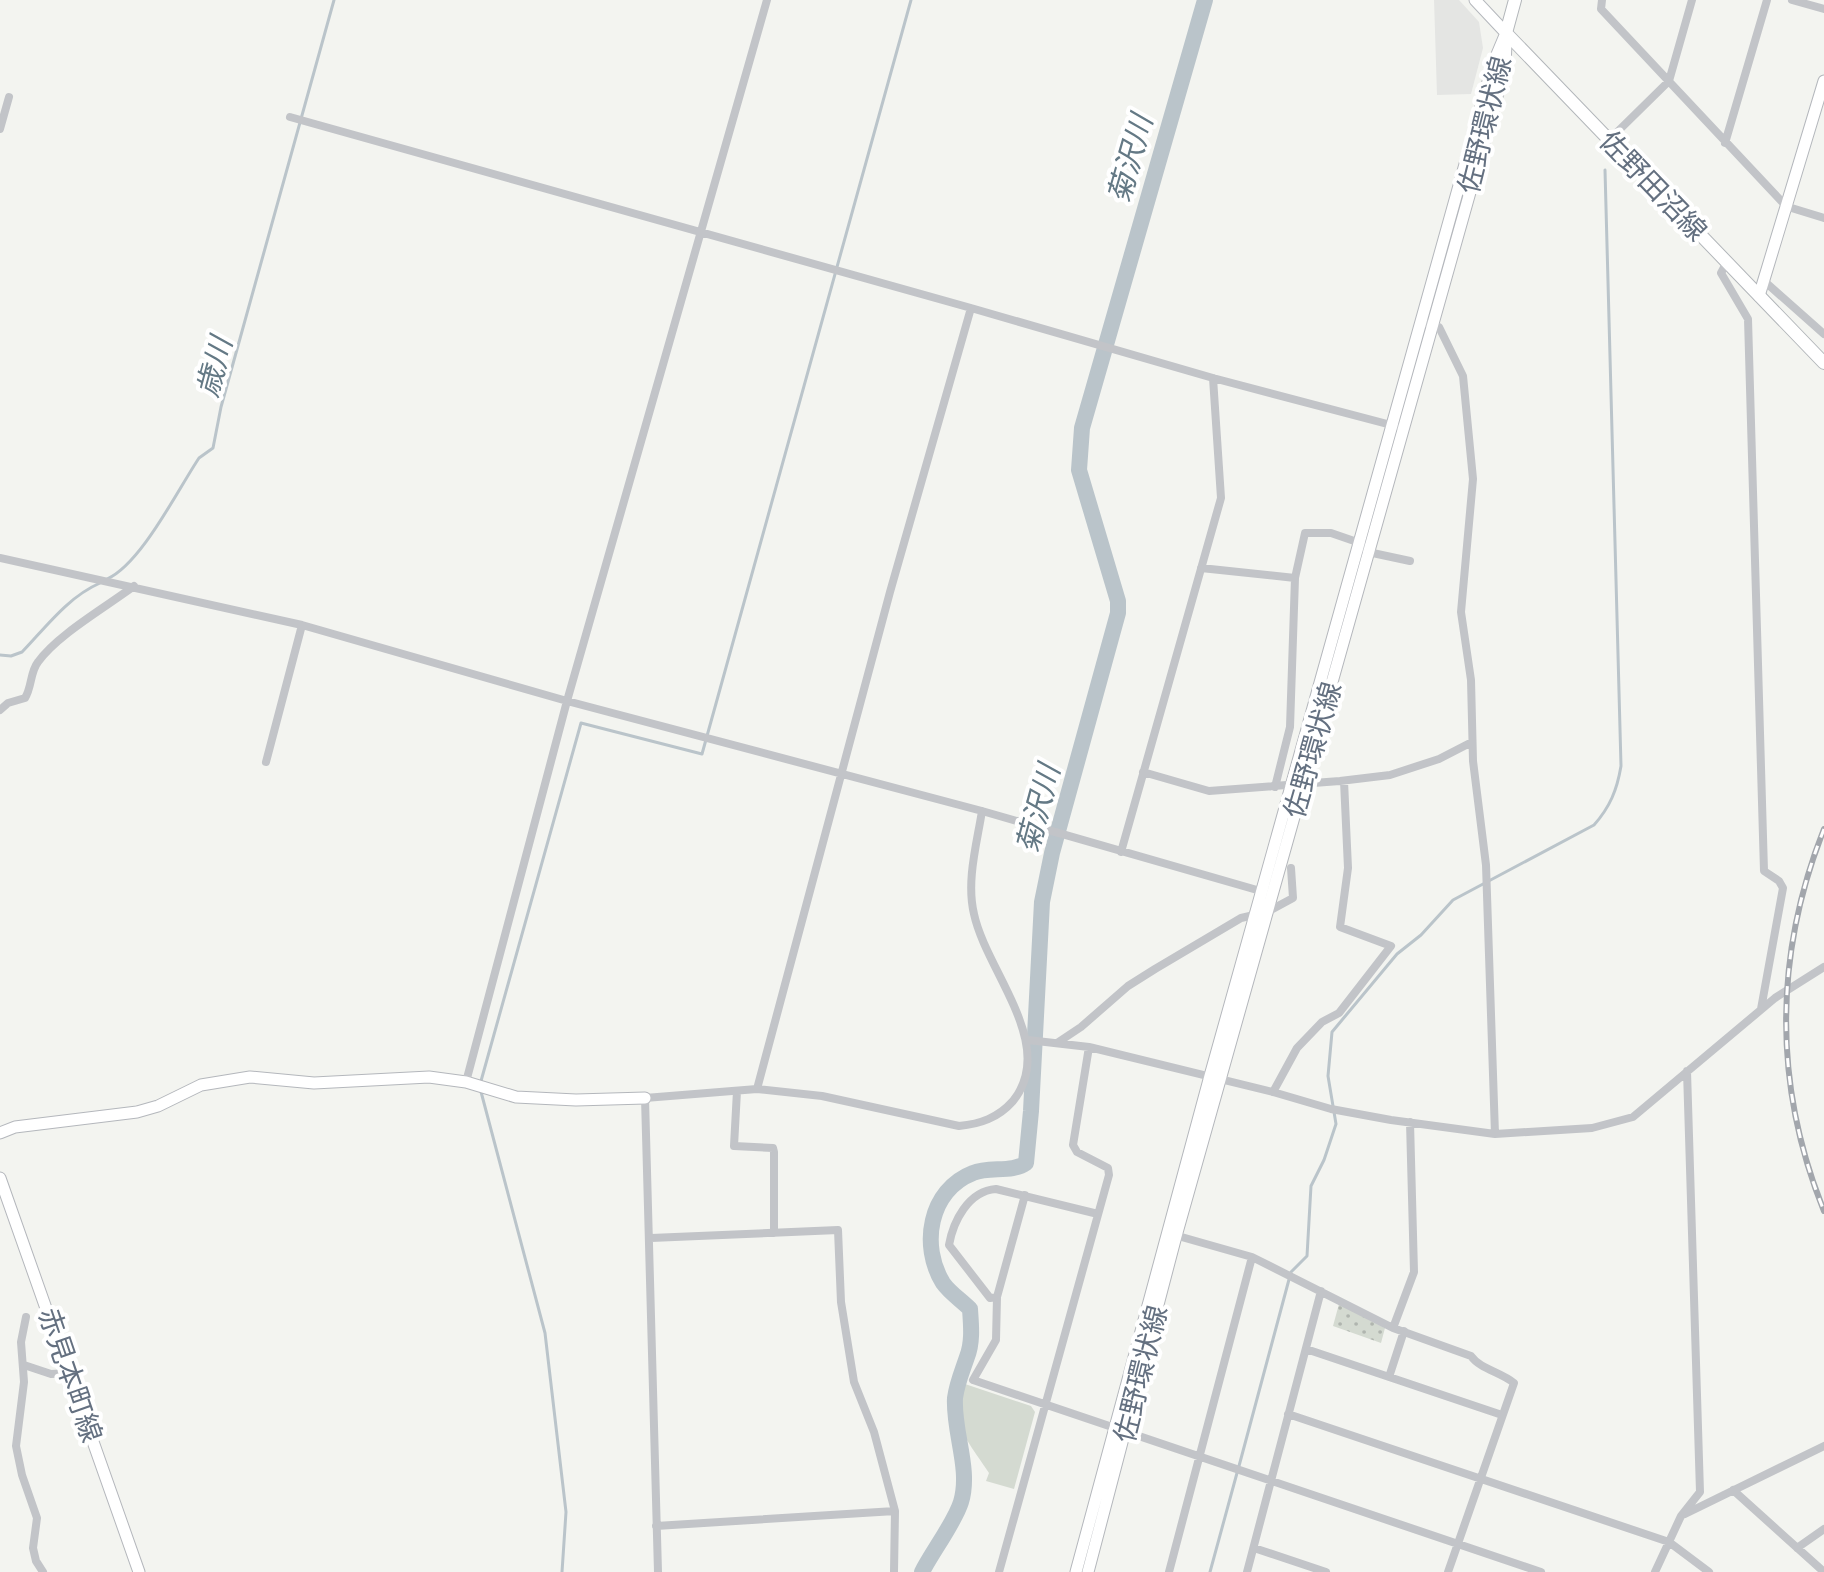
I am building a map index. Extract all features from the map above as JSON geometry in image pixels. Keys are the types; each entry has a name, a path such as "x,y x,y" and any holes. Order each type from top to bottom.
{"main road":[{"path":"1475,0 1506,33"},
{"path":"1506,33 1515,0"},
{"name":"佐野田沼線","path":"1506,33 1824,363"},
{"name":"佐野環状線","path":"1215,1077 1254,916 1267,892 1426,323 1505,68 1506,33"},
{"path":"1759,296 1824,81"},
{"name":"佐野環状線","path":"1088,1572 1120,1431 1171,1235 1215,1077 1267,912 1267,892"},
{"path":"0,1133 15,1127 137,1112 158,1106 201,1085 250,1077 328,1083 418,1076 466,1082 516,1097 576,1100 645,1098"},
{"name":"赤見本町線","path":"0,1178 4,1198 138,1572"},
{"name":"佐野環状線","path":"1076,1572 1120,1431"}],"street":[{"path":"466,1082 567,701 767,0"},
{"path":"1602,0 1601,9 1786,206 1824,218"},
{"path":"1608,141 1669,81 1692,0"},
{"path":"1725,143 1767,0"},
{"path":"1792,0 1824,9"},
{"path":"0,129 9,97"},
{"path":"290,117 1213,378 1398,427"},
{"path":"1727,262 1721,273 1748,319 1764,871 1776,877 1783,888 1761,1009"},
{"path":"1763,280 1824,334"},
{"path":"757,1089 890,592 971,308"},
{"path":"1426,323 1439,327 1457,358 1463,376 1468,420 1473,479 1461,612 1471,680 1472,742 1486,865 1495,1134"},
{"path":"1121,852 1221,498 1213,378"},
{"path":"1275,787 1290,727 1295,578 1305,533 1331,533 1410,561"},
{"path":"0,558 302,625 567,701 982,811 1267,892"},
{"path":"1201,568 1295,578"},
{"path":"0,710 8,703 25,698 35,665 52,647 134,586"},
{"path":"266,762 302,625"},
{"path":"1143,772 1209,791 1344,781 1390,775 1439,759 1472,742"},
{"path":"1273,1092 1297,1048 1322,1022 1339,1013 1391,946 1340,927 1349,854 1344,781"},
{"path":"658,1572 645,1098 757,1089 822,1096 959,1126 976,1125 995,1117 1016,1098 1027,1069 1028,1040 974,914 972,872 982,811"},
{"path":"1057,1043 1081,1027 1128,986 1241,918 1267,912 1293,898 1291,868"},
{"path":"1028,1040 1089,1047 1331,1109 1410,1122 1495,1134 1592,1128 1633,1117 1761,1009 1824,967"},
{"path":"999,1572 1110,1170 1077,1152 1073,1145 1089,1047"},
{"path":"1655,1572 1681,1516 1700,1492 1687,1071"},
{"path":"737,1091 734,1146 773,1148 774,1233"},
{"path":"1393,1328 1414,1272 1410,1122"},
{"path":"997,1297 990,1298 949,1245 953,1225 972,1200 989,1189 1098,1214"},
{"path":"1025,1195 997,1297 996,1340 973,1380 1541,1572"},
{"path":"651,1238 838,1230 841,1302 854,1382 874,1432 895,1511 894,1572"},
{"path":"1171,1235 1252,1257 1393,1328 1471,1356 1475,1362 1514,1383 1448,1572"},
{"path":"1169,1572 1252,1257"},
{"path":"1247,1572 1321,1291"},
{"path":"26,1317 21,1342 24,1365 16,1446 37,1518 33,1548 36,1561 42,1570 52,1572"},
{"path":"1389,1377 1404,1331"},
{"path":"1306,1349 1502,1415"},
{"path":"24,1365 51,1374 69,1373"},
{"path":"1288,1414 1669,1542 1709,1572"},
{"path":"1681,1516 1824,1446"},
{"path":"1733,1490 1824,1572"},
{"path":"656,1526 895,1511"},
{"path":"1797,1548 1824,1529"},
{"path":"1254,1548 1326,1572"}],"shaded area":[{"path":"1434,0 1459,0 1479,22 1483,48 1471,94 1437,95"},
{"path":"1339,1304 1385,1328 1381,1343 1333,1326"},
{"path":"962,1383 1031,1406 1035,1412 1014,1489 986,1481 989,1473 967,1441 960,1422 958,1411"}],"waterway":[{"name":"歳川","path":"107,579 133,558 199,458 213,448 221,407 334,0"},
{"path":"481,1081 581,723 702,754 911,0"},
{"name":"菊沢川","path":"922,1572 954,1519 964,1489 955,1398 971,1333 970,1309 946,1287 936,1268 932,1253 933,1220 938,1206 958,1181 979,1171 1014,1168 1026,1163 1042,902 1052,853 1118,613 1118,601 1079,470 1082,428 1205,0"},
{"path":"1239,1466 1291,1272 1307,1256 1311,1186 1336,1124 1328,1076 1332,1032 1397,954 1421,935 1453,900 1594,825 1609,805 1617,783 1621,766 1605,170"},
{"name":"歳川","path":"0,655 11,656 22,652 68,604 100,583"},
{"path":"480,1088 545,1333 566,1512 562,1572"},
{"path":"1210,1572 1237,1473"}],"railway":[{"path":"1824,829 1796,924 1786,1020 1788,1068 1795,1116 1807,1164 1824,1211"}]}
